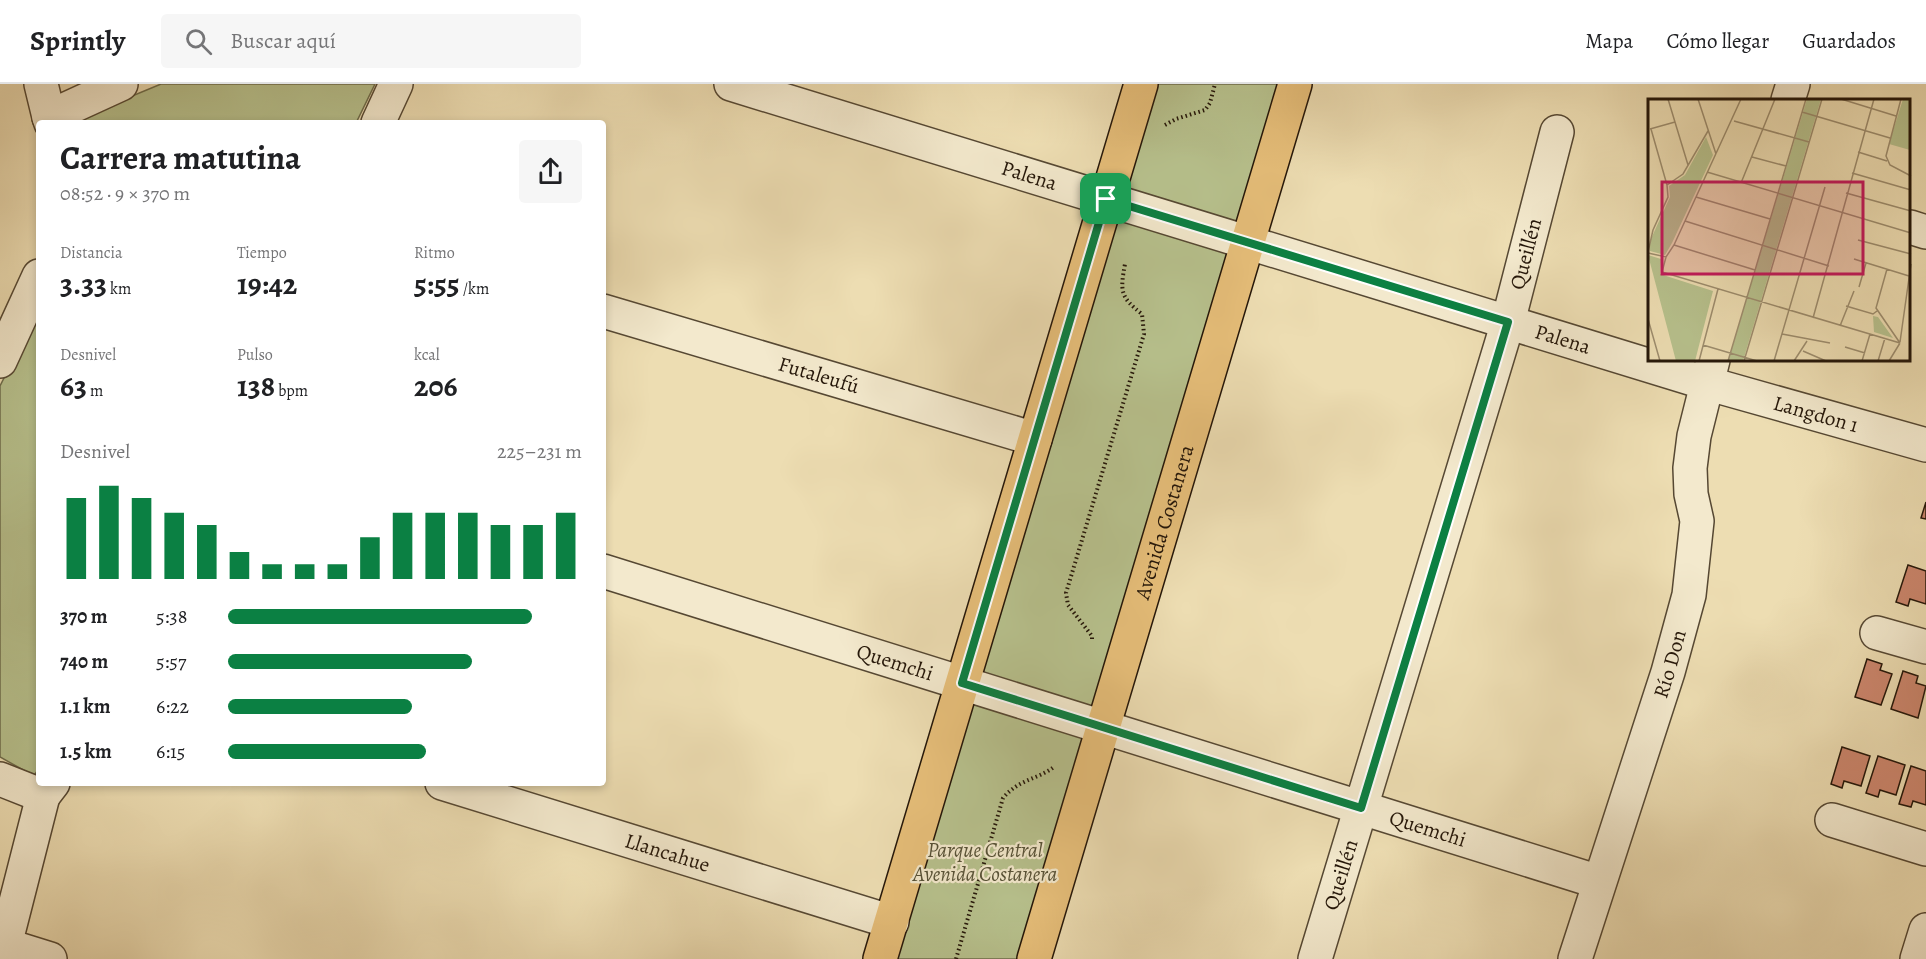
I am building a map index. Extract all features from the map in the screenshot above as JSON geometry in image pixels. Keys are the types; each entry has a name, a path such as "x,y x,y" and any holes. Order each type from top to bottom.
{"main road":[{"path":"880,959 1141,84"},
{"name":"Avenida Costanera","path":"1034,959 1295,84"}],"street":[{"path":"40,84 50,120 121,84"},
{"path":"379,120 396,84"},
{"name":"Palena","path":"731,84 764,89 1106,199 1508,322 1648,356"},
{"path":"1788,99 1793,84"},
{"name":"Queillén","path":"1315,959 1508,322 1557,132"},
{"path":"1911,227 1926,232"},
{"path":"0,361 36,283"},
{"name":"Futaleufú","path":"606,313 1035,439"},
{"name":"Palena","path":"1673,362 1710,371"},
{"name":"Langdon 1","path":"1710,371 1926,445"},
{"name":"Río Don","path":"1575,959 1668,672 1689,595 1697,521 1691,494 1690,468 1694,436 1710,371"},
{"name":"Quemchi","path":"606,573 1599,882"},
{"path":"1877,633 1926,647"},
{"path":"0,779 48,790 5,945 50,959"},
{"name":"Llancahue","path":"452,786 892,922"},
{"path":"1832,820 1926,849"},
{"path":"1917,959 1926,930"}],"path":[{"path":"1161,132 1166,123 1205,110 1210,103 1215,84"},
{"path":"1092,647 1092,636 1068,605 1066,593 1144,334 1142,314 1123,296 1121,286 1125,263"},
{"path":"956,959 1003,798 1011,789 1053,768 1061,759 1072,717"}],"green space":[{"path":"161,84 375,84 357,120 74,120"},
{"name":"Parque Central Avenida Costanera","path":"1148,84 1288,84 1027,959 886,959"},
{"path":"36,315 36,773 34,776 0,757 0,386"}],"building":[{"path":"1926,502 1926,519 1921,518"},
{"path":"1908,565 1926,571 1926,604 1910,599 1908,606 1896,602"},
{"path":"1867,659 1882,664 1880,670 1892,674 1881,705 1855,697"},
{"path":"1903,671 1918,676 1916,683 1926,686 1918,718 1891,709"},
{"path":"1842,747 1870,756 1861,786 1844,781 1842,788 1831,784"},
{"path":"1878,756 1905,765 1896,795 1880,790 1878,797 1866,793"},
{"path":"1911,766 1926,771 1926,805 1913,801 1911,807 1899,804"}],"route":[{"path":"1106,199 1508,322 1361,808 962,683 1106,199"}]}
